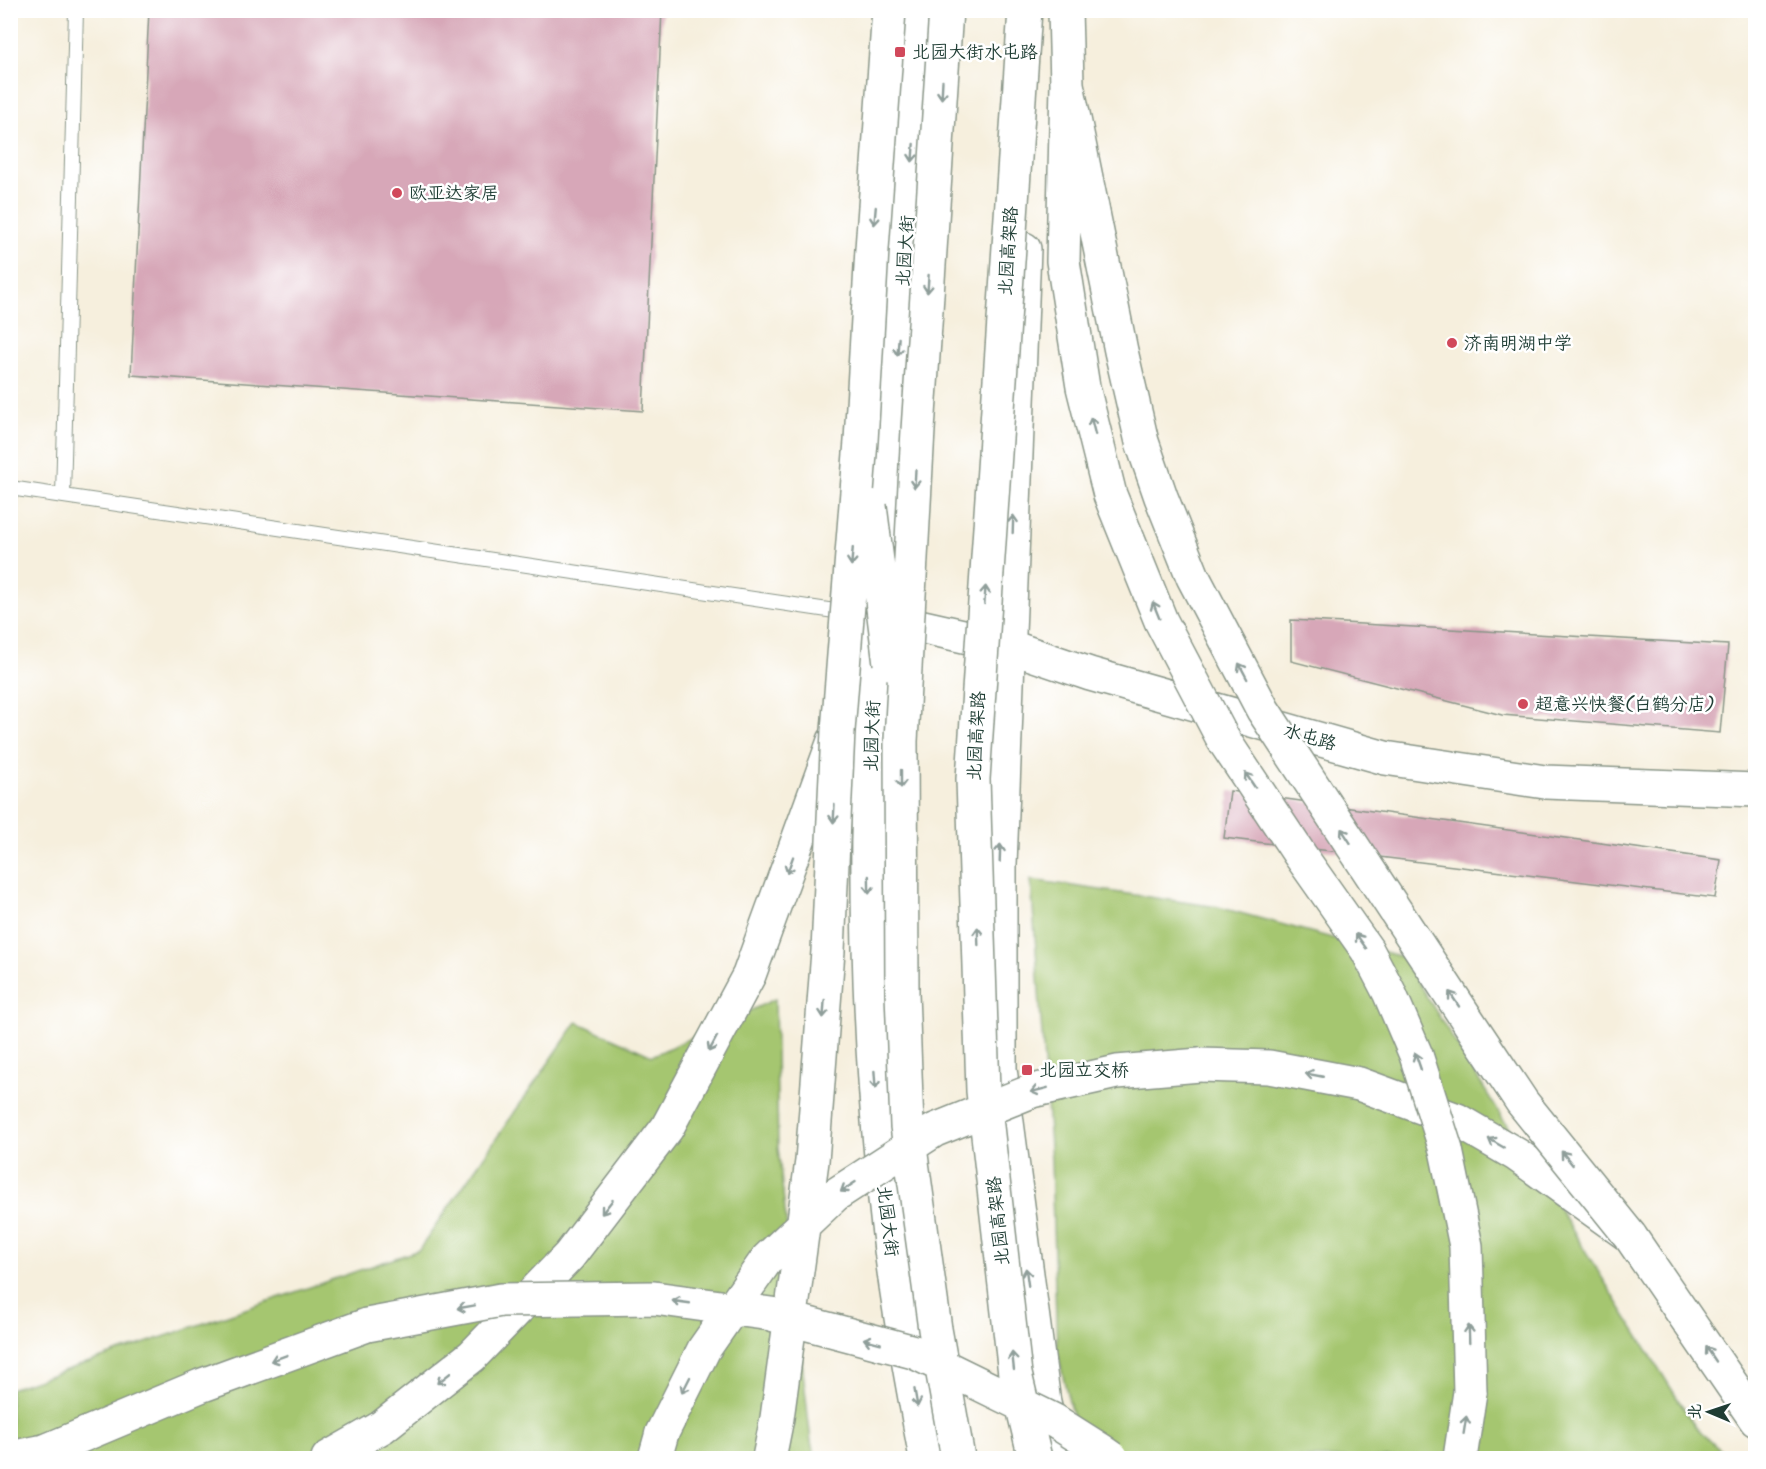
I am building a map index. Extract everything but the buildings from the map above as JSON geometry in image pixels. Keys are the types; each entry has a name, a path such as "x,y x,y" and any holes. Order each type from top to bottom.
{"main road":[{"path":"769,1458 777,1418 812,1161 828,951 838,731 861,441 889,10"},
{"path":"878,180 916,10"},
{"name":"北园大街","path":"921,10 918,80 877,617 868,821 869,938 874,1068 882,1168 896,1276 926,1458"},
{"path":"946,10 918,430 901,741 902,993 907,1126 935,1329 958,1458"},
{"name":"北园高架路","path":"1025,10 973,779 983,1090 1015,1374 1035,1458"},
{"path":"1036,10 1000,864 1000,1069 1044,1403 1058,1458"},
{"path":"1065,10 1067,84 1063,261 1083,387 1110,495 1161,621 1222,739 1367,950 1389,992 1416,1055 1446,1150 1466,1246 1470,1392 1460,1458"},
{"path":"1067,84 1120,351 1142,442 1193,577 1263,710 1522,1102 1630,1236 1755,1420"},
{"path":"861,441 901,741"},
{"name":"水屯路","path":"877,617 1008,646 1090,674 1385,758 1545,782 1755,790"},
{"path":"328,1458 382,1427 472,1356 569,1256 667,1128 749,975 838,731"},
{"path":"655,1458 662,1433 704,1349 767,1259 836,1195 935,1130 1032,1091 1117,1072 1200,1065 1269,1066 1359,1084 1457,1120 1517,1155 1630,1236"},
{"path":"10,1458 45,1451 201,1386 367,1325 501,1300 654,1298 771,1314 914,1352 1053,1420 1112,1458"}],"lane":[{"path":"63,496 76,10"},
{"path":"10,488 877,617"}],"green space":[{"path":"1031,880 1218,907 1402,957 1694,1425 1728,1458 1082,1458 1057,1350 1051,1160"},
{"path":"775,999 778,1148 811,1442 815,1458 11,1458 10,1389 419,1250 577,1022 652,1056"}],"place":[{"name":"北园大街水屯路","path":"900,52"},
{"name":"欧亚达家居","path":"397,193"},
{"name":"济南明湖中学","path":"1452,343"},
{"name":"超意兴快餐(白鹤分店)","path":"1523,704"},
{"name":"北园立交桥","path":"1027,1070"}]}
